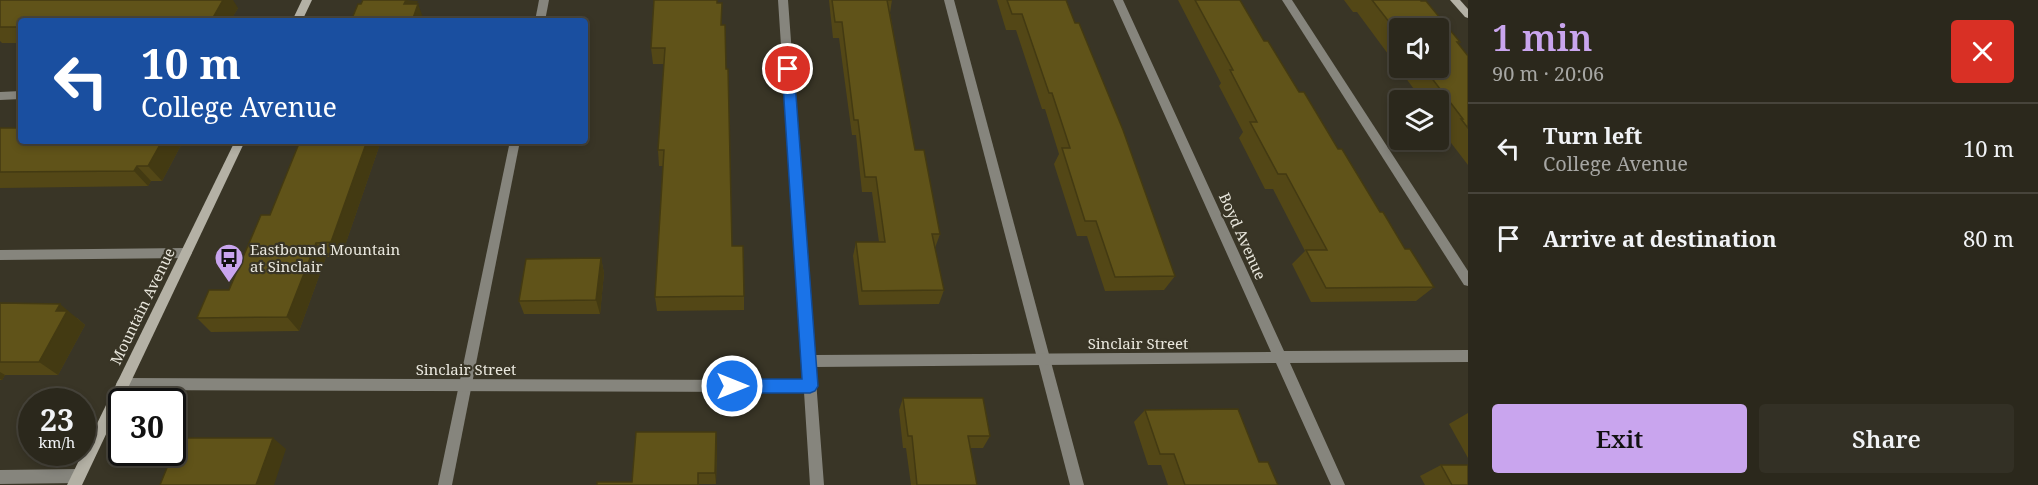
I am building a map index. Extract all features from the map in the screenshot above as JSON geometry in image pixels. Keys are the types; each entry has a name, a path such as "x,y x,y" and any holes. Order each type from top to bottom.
{"main road":[{"path":"298,18 307,0"},
{"path":"1455,0 1468,15"},
{"name":"Mountain Avenue","path":"76,481 239,144"}],"street":[{"path":"541,18 544,0"},
{"path":"783,0 817,485"},
{"path":"950,0 1077,485"},
{"name":"Boyd Avenue","path":"1118,0 1338,485"},
{"path":"1287,0 1468,281"},
{"path":"0,96 18,95"},
{"path":"445,485 514,144"},
{"path":"0,255 186,253"},
{"name":"Sinclair Street","path":"808,361 1468,356"},
{"name":"Sinclair Street","path":"123,384 810,386"},
{"path":"0,477 76,481"}],"building":[{"path":"0,0 223,0 213,18 18,18 18,27 0,27"},
{"path":"363,0 406,0 404,4 418,4 413,18 352,18 358,4 361,4"},
{"path":"654,0 717,0 717,3 722,3 721,25 725,25 726,69 728,69 732,246 743,246 744,296 655,297 664,150 658,150 665,48 651,48"},
{"path":"832,0 887,0 915,150 924,150 940,234 932,234 944,290 862,291 856,242 885,242 876,177 865,177 858,120 854,120 842,22 835,22"},
{"path":"1007,0 1066,0 1075,23 1079,23 1123,130 1175,276 1115,277 1096,221 1085,221 1062,148 1070,148 1022,14 1012,14"},
{"path":"1195,0 1240,0 1264,41 1268,41 1299,92 1304,92 1380,212 1383,212 1405,249 1410,249 1434,287 1326,288 1306,250 1327,250 1286,174 1278,174 1250,122 1257,122 1230,70 1233,70"},
{"path":"1372,0 1426,1 1440,18 1389,18 1389,22"},
{"path":"1449,29 1468,56 1468,128 1449,101 1449,90 1441,90 1432,78 1449,78"},
{"path":"0,128 18,128 18,144 160,144 148,166 137,166 134,171 0,172"},
{"path":"299,144 366,144 331,242 316,243 287,317 197,318 209,290 229,290 261,215 270,215"},
{"path":"601,258 596,300 519,301 526,259"},
{"path":"0,303 60,304 56,311 67,311 39,362 0,362"},
{"path":"903,398 983,398 990,436 968,436 977,485 917,485 912,436 908,436"},
{"path":"1238,409 1259,462 1268,462 1278,485 1185,485 1174,454 1160,454 1145,410"},
{"path":"636,432 716,432 715,473 698,473 698,485 597,485 597,482 632,482"},
{"path":"186,438 273,438 256,485 160,485 168,466 186,466"},
{"path":"1441,465 1468,465 1468,485 1452,485"}],"place":[{"name":"Eastbound Mountain at Sinclair","path":"229,284"}],"route":[{"path":"732,386 810,386 788,69"}]}
